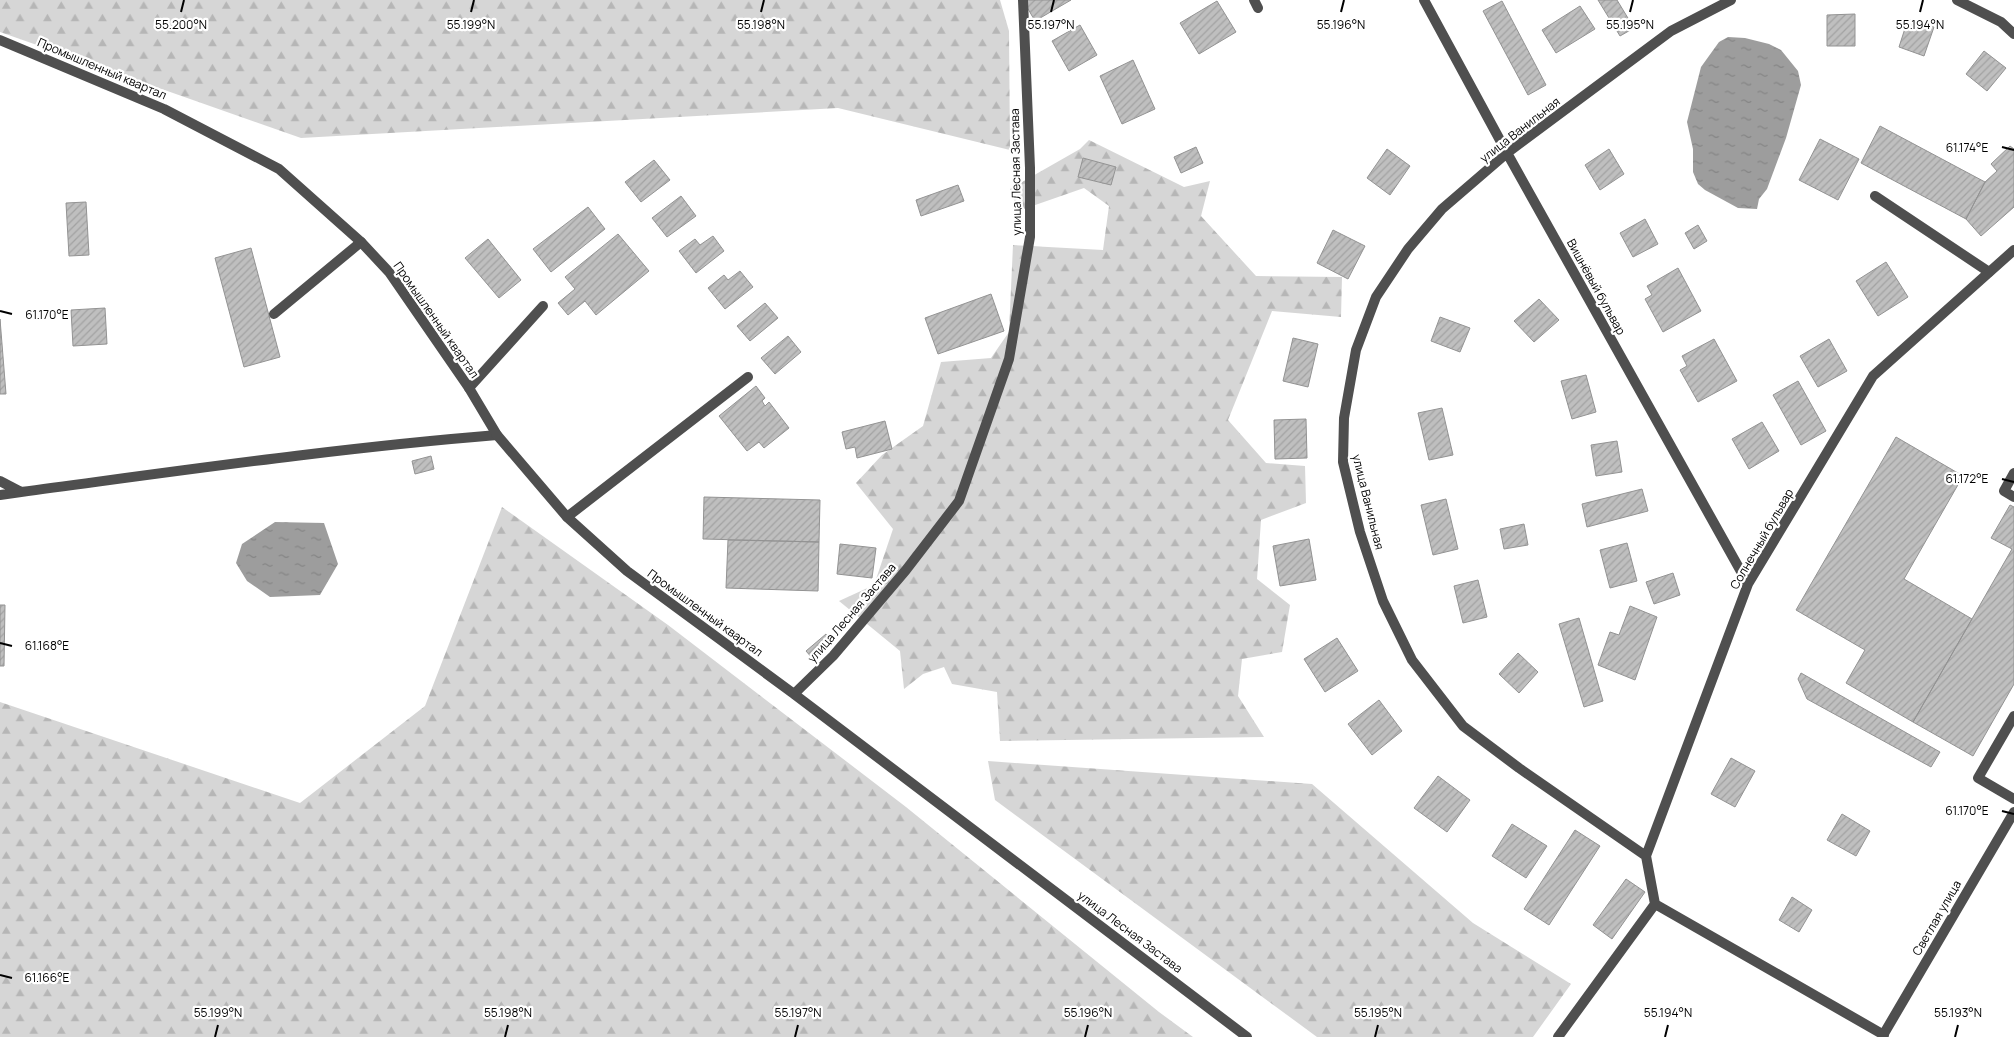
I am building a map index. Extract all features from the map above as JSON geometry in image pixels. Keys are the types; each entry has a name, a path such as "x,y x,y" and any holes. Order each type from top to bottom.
{"street":[{"name":"улица Лесная Застава","path":"1024,0 1030,237 1009,359 959,502 906,570 839,649 794,694 1248,1037"},
{"name":"Вишнёвый бульвар","path":"1424,0 1507,154 1748,584"},
{"name":"улица Ванильная","path":"1646,856 1526,774 1463,726 1412,660 1383,602 1360,532 1343,462 1344,418 1356,350 1376,297 1408,249 1442,209 1507,154 1671,31 1731,0"},
{"path":"1957,0 2001,22 2014,34"},
{"name":"Промышленный квартал","path":"0,40 164,109 279,170 361,242 389,272 469,388 496,435 567,517 627,571 794,694"},
{"path":"1875,196 1989,272"},
{"path":"274,314 361,242"},
{"name":"Солнечный бульвар","path":"1646,856 1748,584 1873,376 2014,250"},
{"path":"469,388 544,306"},
{"path":"567,517 748,377"},
{"path":"0,495 287,457 420,441 496,435"},
{"path":"2014,472 2004,491 2014,497"},
{"path":"0,481 21,492"},
{"path":"2014,716 1978,778 2014,799"},
{"name":"Светлая улица","path":"1883,1036 2014,812"},
{"path":"1558,1037 1655,904 1646,856"},
{"path":"1655,904 1883,1036"}],"green space":[{"path":"0,0 1000,0 1009,31 1010,150 838,108 301,138 0,32"},
{"path":"1089,140 1184,187 1210,181 1201,216 1256,276 1342,277 1341,317 1272,311 1228,420 1266,463 1305,466 1306,503 1261,520 1257,579 1290,605 1282,652 1242,659 1238,696 1264,737 1000,741 997,692 952,684 944,667 923,674 904,689 900,651 839,601 874,585 893,529 856,483 882,455 923,426 941,362 991,358 1009,332 1013,245 1103,250 1109,206 1084,188 1018,211 1010,189 1080,149"},
{"path":"502,507 668,625 906,807 1159,1012 1193,1037 0,1037 0,702 300,803 425,706"},
{"path":"988,761 1312,784 1473,923 1571,984 1533,1037 1317,1037 995,800"}],"water":[{"path":"1728,37 1745,38 1769,44 1781,50 1798,71 1801,85 1786,138 1767,189 1759,199 1757,209 1738,208 1705,190 1698,184 1693,172 1693,149 1687,122 1701,67 1719,42"},
{"path":"275,522 324,523 338,564 320,595 270,597 247,581 236,563 242,544"}],"building":[{"path":"1027,0 1071,0 1035,21 1024,2"},
{"path":"1598,0 1617,0 1634,28 1620,36"},
{"path":"1217,1 1236,32 1199,54 1180,23"},
{"path":"1502,1 1546,85 1528,95 1483,11"},
{"path":"1580,6 1595,29 1556,53 1542,30"},
{"path":"1855,14 1855,46 1827,46 1827,15"},
{"path":"1908,19 1934,27 1924,56 1899,47"},
{"path":"1080,25 1097,55 1069,71 1052,41"},
{"path":"1984,51 2006,68 1987,91 1966,74"},
{"path":"1133,60 1155,109 1122,124 1100,76"},
{"path":"1880,126 1985,182 1966,219 1861,163"},
{"path":"1820,139 1859,159 1838,200 1799,180"},
{"path":"2010,146 2014,149 2014,207 1981,236 1966,219 1985,182 1997,171 1991,164"},
{"path":"1196,147 1203,163 1181,173 1174,157"},
{"path":"1387,149 1410,166 1390,195 1367,178"},
{"path":"1609,149 1624,174 1600,190 1585,165"},
{"path":"1083,158 1116,167 1111,185 1078,177"},
{"path":"654,160 670,180 641,202 625,182"},
{"path":"958,185 964,201 921,216 916,200"},
{"path":"681,196 696,216 667,237 652,218"},
{"path":"86,202 89,255 69,256 66,203"},
{"path":"588,207 605,229 551,272 533,249"},
{"path":"1645,219 1658,244 1633,257 1620,233"},
{"path":"1698,225 1707,241 1694,249 1685,233"},
{"path":"1333,230 1365,246 1348,279 1317,263"},
{"path":"618,234 649,271 596,315 585,301 568,315 558,303 575,289 565,277"},
{"path":"713,236 724,251 696,273 679,251 695,239 700,245"},
{"path":"488,239 521,280 499,298 465,258"},
{"path":"251,248 280,357 244,367 215,258"},
{"path":"1886,262 1908,297 1878,316 1856,281"},
{"path":"1678,268 1701,311 1663,332 1645,299 1652,295 1647,286"},
{"path":"740,271 753,287 725,309 708,288 724,275 728,280"},
{"path":"991,294 1004,331 938,354 925,318"},
{"path":"1539,299 1559,320 1534,342 1514,321"},
{"path":"765,303 778,318 750,341 737,326"},
{"path":"105,308 107,344 73,346 71,310"},
{"path":"1440,317 1470,328 1460,352 1431,341"},
{"path":"0,319 6,394 0,394"},
{"path":"788,336 801,352 775,374 761,358"},
{"path":"1293,338 1318,344 1308,387 1283,381"},
{"path":"1714,339 1737,381 1698,402 1680,370 1687,366 1682,356"},
{"path":"1829,339 1847,371 1818,387 1800,356"},
{"path":"1586,375 1596,412 1572,419 1561,381"},
{"path":"1798,381 1826,431 1801,445 1773,395"},
{"path":"756,386 765,398 762,401 765,406 769,402 789,428 764,448 759,442 747,451 719,416"},
{"path":"1442,408 1453,455 1429,460 1418,413"},
{"path":"1306,419 1307,458 1275,459 1274,420"},
{"path":"885,421 892,449 857,458 855,447 846,449 842,432"},
{"path":"1762,422 1779,451 1749,469 1732,439"},
{"path":"1896,437 1963,476 1904,579 1972,619 1913,722 1846,683 1865,650 1796,610"},
{"path":"1617,441 1622,472 1596,476 1591,445"},
{"path":"431,456 434,469 415,474 412,461"},
{"path":"1642,489 1648,511 1587,527 1582,504"},
{"path":"704,497 820,500 819,542 703,539"},
{"path":"1446,499 1458,549 1433,555 1421,505"},
{"path":"2010,505 2014,507 2014,684 1973,756 1913,722 2012,549 1991,538"},
{"path":"1524,524 1528,545 1504,549 1500,529"},
{"path":"1309,539 1316,580 1280,586 1273,546"},
{"path":"728,540 819,542 818,591 726,588"},
{"path":"1627,543 1637,581 1610,588 1600,550"},
{"path":"840,544 876,548 872,578 837,574"},
{"path":"1673,573 1680,595 1654,604 1646,582"},
{"path":"1478,580 1487,617 1463,623 1454,586"},
{"path":"0,605 5,605 4,666 0,666"},
{"path":"1630,606 1657,617 1635,680 1598,665 1610,632 1619,635"},
{"path":"1579,618 1603,701 1584,707 1559,624"},
{"path":"826,634 832,642 813,659 806,651"},
{"path":"1337,638 1358,671 1325,692 1304,659"},
{"path":"1518,653 1538,672 1519,693 1499,674"},
{"path":"1801,673 1940,752 1931,767 1807,699 1798,679"},
{"path":"1379,700 1402,731 1372,755 1348,724"},
{"path":"1731,758 1755,771 1735,807 1711,794"},
{"path":"1438,776 1470,800 1447,832 1414,808"},
{"path":"1842,814 1870,831 1856,856 1827,840"},
{"path":"1512,824 1547,846 1526,878 1492,856"},
{"path":"1575,830 1600,846 1549,925 1524,909"},
{"path":"1626,879 1645,892 1612,939 1593,925"},
{"path":"1792,897 1812,910 1799,932 1779,920"}]}
